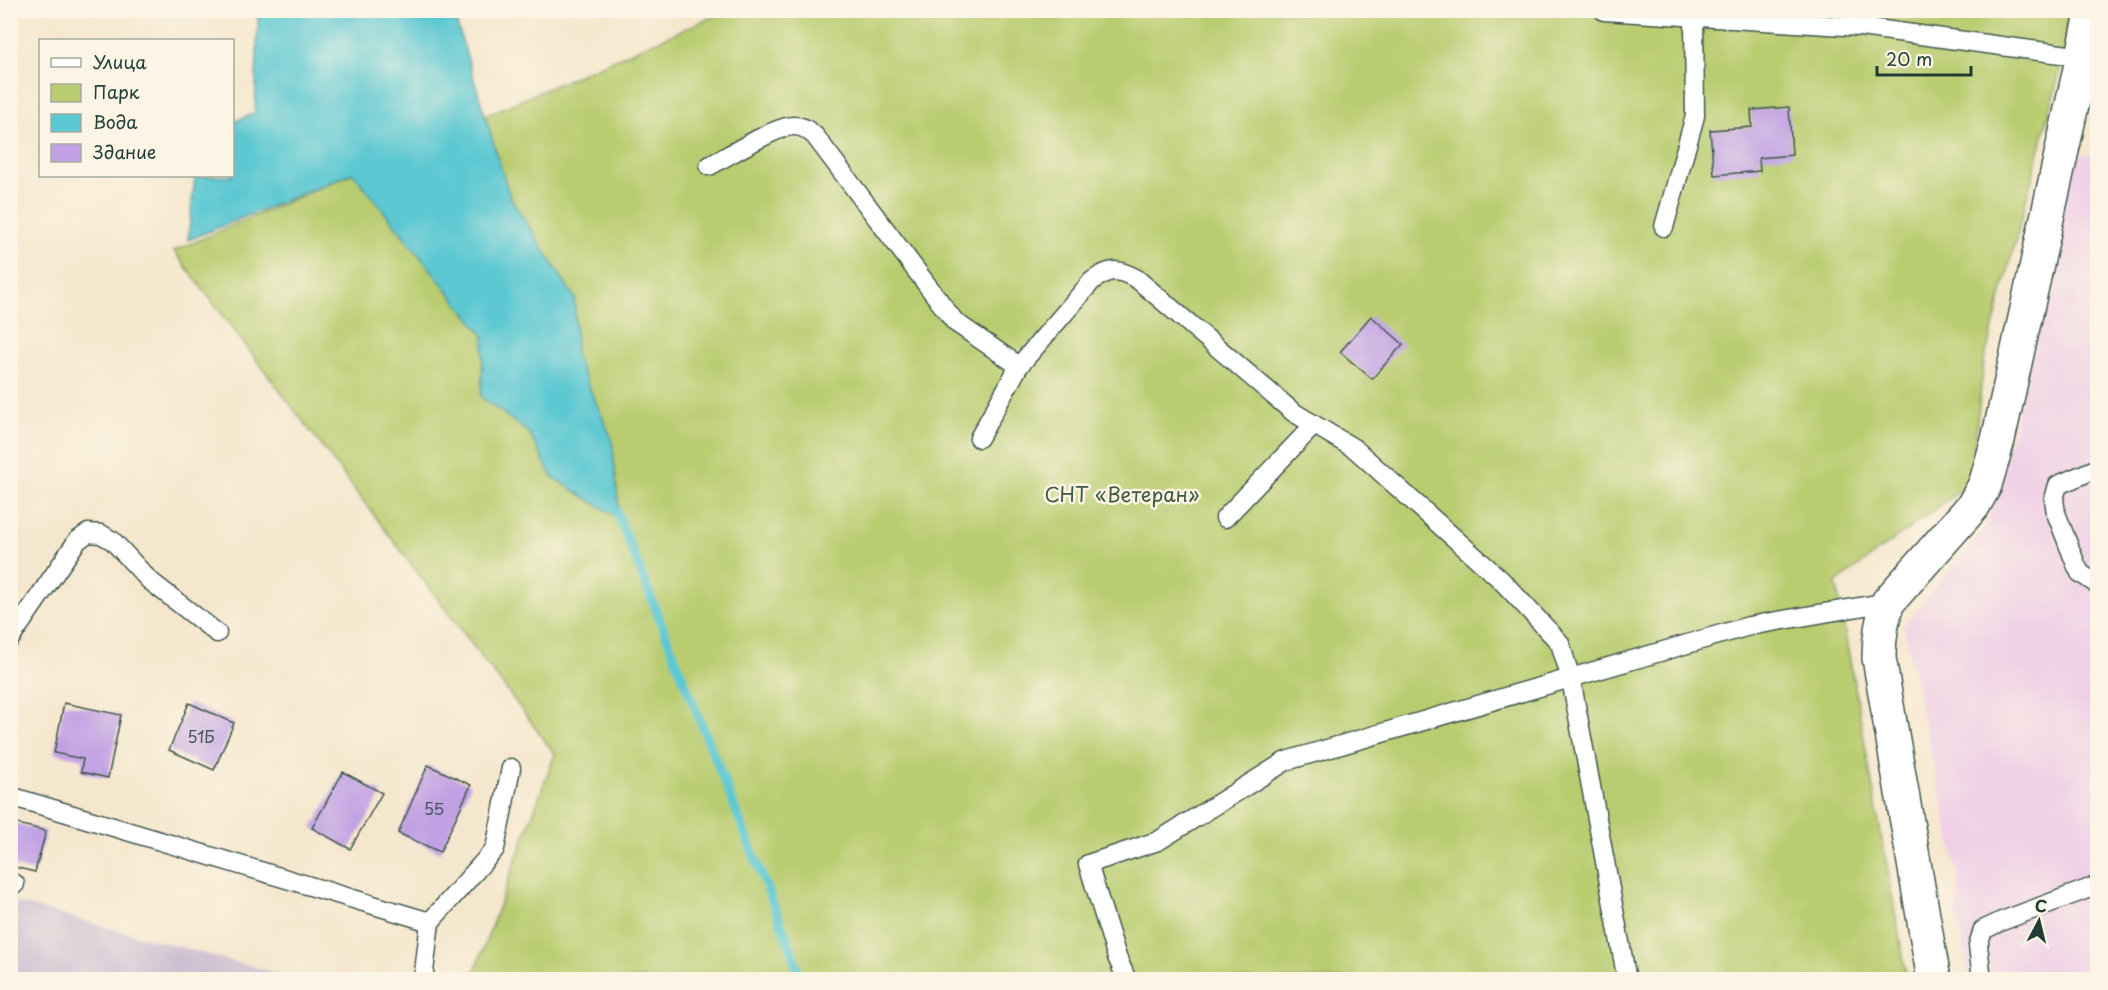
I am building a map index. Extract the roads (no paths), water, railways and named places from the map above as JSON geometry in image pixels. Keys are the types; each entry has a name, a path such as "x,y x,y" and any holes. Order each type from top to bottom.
{"street":[{"path":"1934,980 1879,658 1881,620 1888,602 1973,506 1985,485 1998,440 2093,10"}],"lane":[{"path":"1604,11 1861,27 2083,57"},
{"path":"1664,226 1695,116 1694,16"},
{"path":"709,166 778,129 791,125 804,127 815,136 955,322 1019,366"},
{"path":"979,438 1019,366 1092,281 1106,271 1123,271 1137,279 1293,412 1355,449 1501,580 1560,643 1571,679 1627,980"},
{"path":"1225,518 1314,425"},
{"path":"2097,468 2058,485 2054,499 2056,513 2080,573 2097,585"},
{"path":"10,639 77,541 88,533 101,534 113,541 149,580 217,633"},
{"path":"1127,980 1117,957 1088,864 1158,841 1286,761 1749,626 1888,602"},
{"path":"423,980 430,922 495,849 511,768"},
{"path":"10,796 430,922"},
{"path":"1982,980 1978,945 1983,930 2097,885"}],"water":[{"path":"253,11 453,11 510,197 575,298 576,357 612,439 620,519 552,477 529,433 481,397 484,336 353,173 188,240 195,177 234,177 234,122 255,113 258,18"}],"waterway":[{"path":"616,510 790,946 801,980"}],"park label":[{"name":"СНТ «Ветеран»","path":"1122,495"}]}
